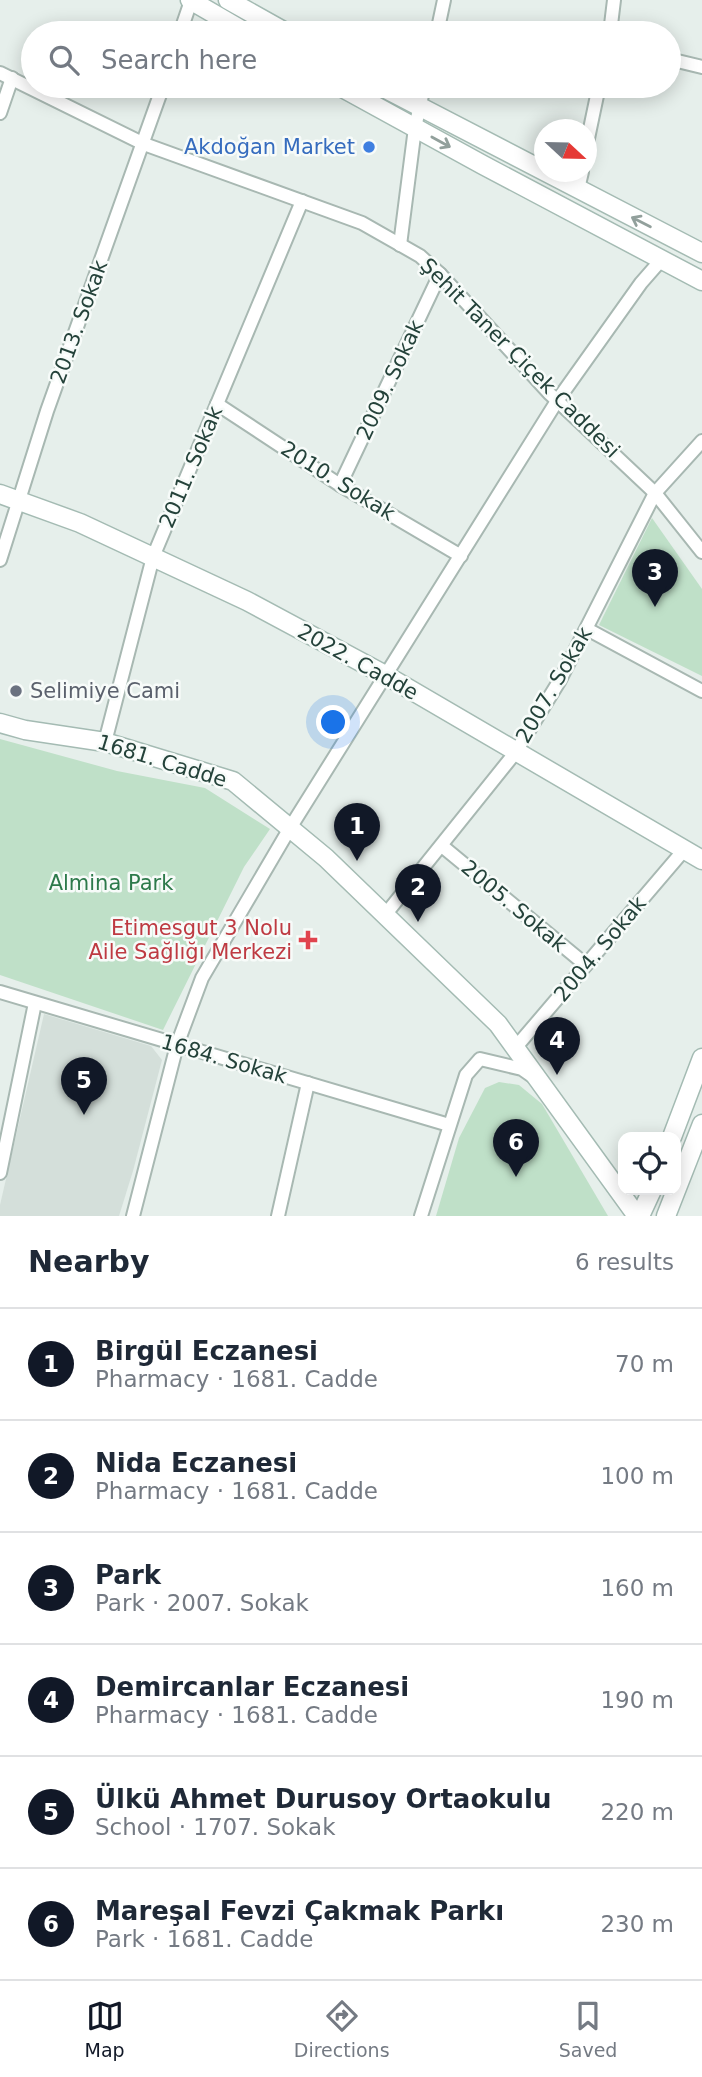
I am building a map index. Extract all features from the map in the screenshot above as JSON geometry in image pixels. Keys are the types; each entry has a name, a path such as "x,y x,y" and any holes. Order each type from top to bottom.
{"street":[{"path":"184,21 190,0 226,21"},
{"path":"228,0 266,21"},
{"path":"439,21 444,0"},
{"path":"611,21 614,0"},
{"path":"681,62 702,67"},
{"path":"0,113 6,75"},
{"name":"Şehit Taner Çiçek Caddesi","path":"52,98 144,144 362,223 420,256 558,401 655,493 702,552"},
{"name":"2013. Sokak","path":"0,560 47,411 159,98"},
{"path":"361,98 702,281"},
{"path":"402,98 534,159"},
{"path":"400,245 421,98"},
{"path":"592,119 596,98"},
{"path":"583,182 702,254"},
{"name":"2011. Sokak","path":"105,742 153,557 302,201"},
{"path":"133,1216 177,1045 202,978 290,828 558,401 641,283 662,260"},
{"name":"2009. Sokak","path":"340,485 440,274"},
{"name":"2010. Sokak","path":"217,404 340,485 461,556"},
{"name":"2007. Sokak","path":"385,915 515,753 560,680 655,493 702,441"},
{"name":"2022. Cadde","path":"0,494 80,523 247,601 387,676 702,860"},
{"path":"587,629 702,691"},
{"name":"1681. Cadde","path":"0,723 25,730 105,742 233,781 326,858 498,1024 638,1216"},
{"name":"2005. Sokak","path":"442,846 586,965"},
{"name":"2004. Sokak","path":"516,1047 684,850"},
{"name":"1684. Sokak","path":"0,992 449,1125"},
{"path":"0,1174 35,1003"},
{"path":"674,1132 702,1058"},
{"path":"421,1216 466,1074 480,1059 522,1069 538,1080"},
{"path":"278,1216 308,1083"},
{"path":"666,1216 702,1124"},
{"path":"638,1216 649,1195"}],"shaded area":[{"path":"44,1014 151,1046 162,1060 119,1216 0,1216 0,1205"}],"green space":[{"path":"652,518 702,589 702,676 599,625"},
{"name":"Almina Park","path":"0,739 117,771 205,788 270,829 244,867 163,1030 0,975"},
{"path":"499,1082 519,1085 542,1104 608,1216 436,1216 459,1138 485,1088"}],"place":[{"name":"Akdoğan Market","path":"369,147"},
{"name":"Park","path":"655,607"},
{"name":"Selimiye Cami","path":"16,691"},
{"name":"Birgül Eczanesi","path":"357,861"},
{"name":"Nida Eczanesi","path":"418,922"},
{"name":"Etimesgut 3 Nolu Aile Sağlığı Merkezi","path":"308,940"},
{"name":"Demircanlar Eczanesi","path":"557,1075"},
{"name":"Ülkü Ahmet Durusoy Ortaokulu","path":"84,1115"},
{"name":"Mareşal Fevzi Çakmak Parkı","path":"516,1177"}]}
